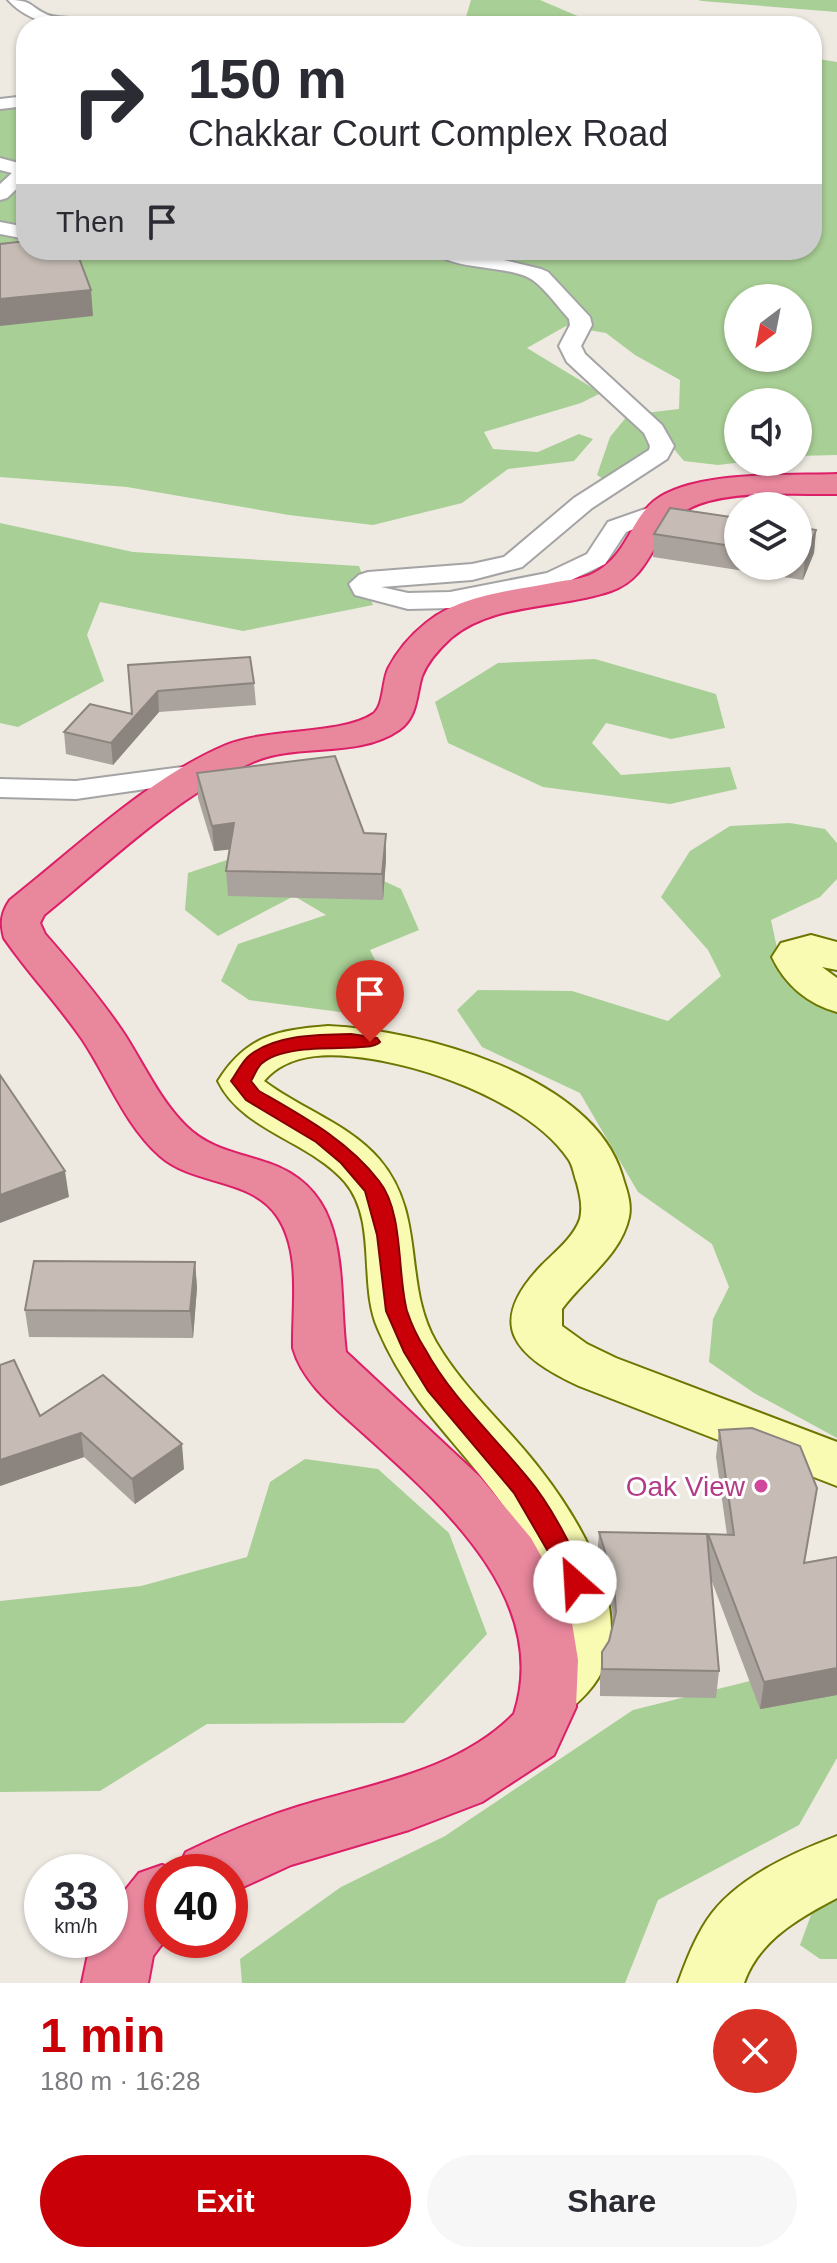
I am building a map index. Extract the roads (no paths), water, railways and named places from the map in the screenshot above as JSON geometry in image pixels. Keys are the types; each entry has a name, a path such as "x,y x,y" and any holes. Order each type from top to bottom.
{"highway":[{"path":"248,1855 300,1834 391,1810 452,1789 484,1772 535,1733 551,1691 548,1644 532,1590 517,1562 492,1528 422,1454 356,1395 320,1354 319,1286 311,1230 286,1193 253,1175 207,1163 182,1148 163,1131 104,1039 22,931 19,923 25,909 125,831 205,773 240,753 263,746 367,730 386,722 397,710 404,677 414,656 448,622 465,612 602,583 627,566 665,509 689,496 728,487 837,484"},
{"path":"115,1983 122,1944 144,1916"}],"street":[{"path":"16,0 40,16"},
{"path":"0,194 16,179"},
{"path":"480,260 541,276 579,317 581,325 570,346 575,357 654,430 662,446 659,454 583,503 526,555 513,562 472,572 368,580 362,584 364,590 408,601 450,600 554,579 596,559 617,527 665,509"},
{"path":"0,788 76,790 205,773"},
{"path":"837,957 811,948 796,952 794,957 812,982 837,998"},
{"path":"551,1691 575,1663 584,1631 581,1600 568,1565 522,1487 436,1386 415,1352 396,1311 388,1235 374,1188 348,1158 323,1137 245,1089 241,1081 255,1060 303,1042 351,1040 390,1045 474,1075 531,1102 565,1125 592,1157 607,1201 603,1222 593,1243 536,1310 536,1325 542,1338 595,1369 837,1465"},
{"path":"711,1983 727,1944 755,1909 837,1865"}],"place":[{"name":"Oak View","path":"761,1486"}]}
